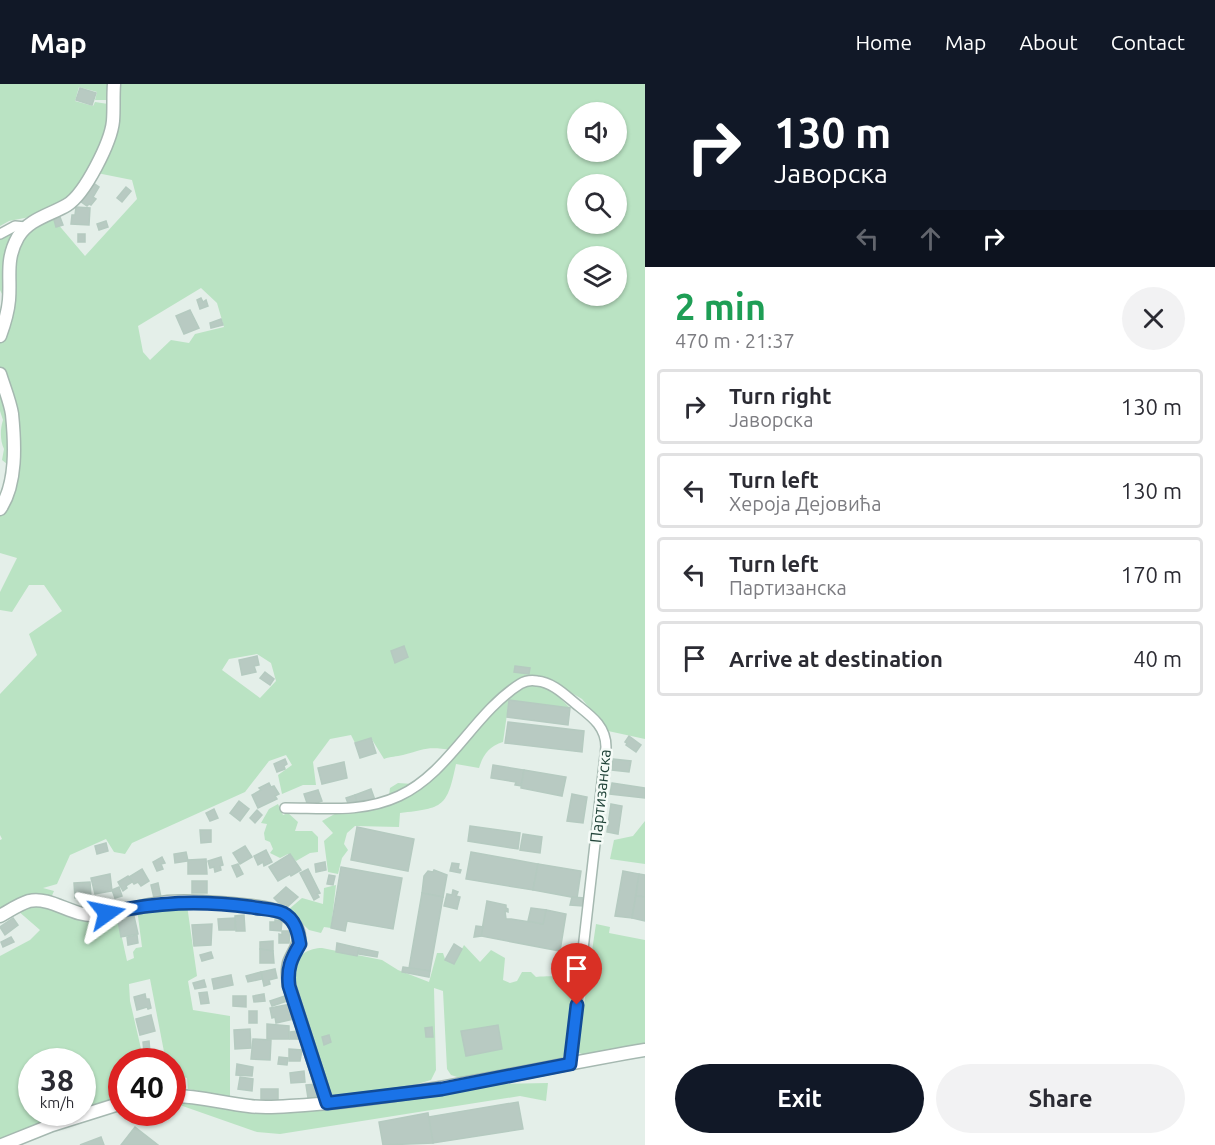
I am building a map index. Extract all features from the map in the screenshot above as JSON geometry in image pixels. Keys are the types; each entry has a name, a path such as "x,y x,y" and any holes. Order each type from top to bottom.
{"street":[{"path":"0,336 9,303 9,263 17,240 34,220 71,202 91,174 109,138 113,122 114,84"},
{"path":"0,234 15,226 27,227"},
{"path":"0,374 12,412 13,468 7,499 0,509"},
{"name":"Партизанска","path":"285,808 360,808 387,801 410,790 423,781 500,701 525,682 539,681 553,686 595,719 604,732 606,747 570,1064"},
{"path":"0,915 36,900 83,915 171,902 234,905 283,913 296,925 300,944 290,960 289,986 327,1103"},
{"path":"186,1096 250,1106 327,1103 442,1089 645,1050"},
{"path":"2,1145 52,1125 108,1107"}],"green space":[{"path":"0,84 111,84 108,100 95,100 97,92 79,87 75,101 93,106 95,102 108,104 109,132 74,194 35,216 9,221 0,226"},
{"path":"116,84 645,84 645,739 608,731 582,699 556,684 551,689 570,708 509,700 503,742 487,752 479,768 456,764 450,789 441,803 435,807 400,813 399,827 355,826 347,833 344,844 348,850 342,858 338,874 328,872 324,841 333,833 322,821 342,810 359,812 396,803 389,796 390,788 398,783 413,784 413,790 452,750 426,749 384,759 371,738 355,743 351,735 330,739 313,762 316,785 303,785 282,794 278,775 292,765 286,755 269,761 245,792 132,843 125,854 114,852 106,839 70,855 57,884 43,888 54,891 50,900 35,897 24,898 0,910 0,840 2,839 0,835 0,694 37,655 29,634 62,611 44,585 29,585 12,612 0,610 0,592 17,558 0,553 0,498 5,485 7,464 2,460 4,449 1,435 3,420 0,411 0,343 4,333 0,333 0,312 6,308 7,304 0,290 0,239 13,231 51,216 85,256 137,199 132,180 97,173","holes":["201,288 217,303 224,327 195,334 189,343 171,340 150,360 143,352 138,326","257,654 271,663 276,681 260,698 222,670 229,659"]},
{"path":"278,804 283,815 288,813 298,822 295,831 312,831 318,837 318,852 310,853 296,861 288,854 280,858 270,853 273,849 270,842 265,840 264,833 267,824 261,823 269,809"},
{"path":"645,821 645,864 610,859 614,840 633,836"},
{"path":"336,885 331,928 324,927 321,933 309,930 288,910 302,898 323,904 324,888"},
{"path":"31,905 117,915 127,961 134,958 133,952 136,948 142,947 137,909 187,905 197,976 188,981 193,1010 230,1016 230,1097 188,1089 186,1048 163,1048 150,979 129,984 130,1001 141,1048 108,1048 108,1102 96,1106 96,1048 18,1048 18,1126 38,1126 0,1140 0,956 30,940 40,930 17,910"},
{"path":"596,924 610,927 609,933 645,940 645,1043 586,1055 579,1053 578,1045"},
{"path":"464,945 480,962 491,950 505,958 503,980 510,983 517,981 522,972 531,972 536,977 559,976 567,972 578,961 566,1049 562,1059 463,1079 451,1075 447,1069 443,991 434,988 436,1070 431,1080 407,1087 333,1096 314,1051 296,994 294,967 298,959 308,951 322,948 382,960 398,970 429,982 437,953 443,953 445,959 454,964"},
{"path":"548,1083 546,1101 520,1096 280,1134 257,1132 186,1107 186,1104 216,1106 262,1113 314,1111 408,1100 499,1084"}],"building":[{"path":"80,88 96,93 92,105 76,100"},
{"path":"92,182 99,187 93,197 96,199 87,206 80,201"},
{"path":"126,187 131,191 122,202 117,198"},
{"path":"76,207 90,208 89,225 71,224"},
{"path":"60,217 63,225 56,227 54,220"},
{"path":"106,221 108,227 99,230 97,224"},
{"path":"78,234 85,234 85,242 78,242"},
{"path":"201,298 203,302 206,300 208,306 200,309 197,300"},
{"path":"190,310 199,328 184,334 176,316"},
{"path":"221,319 223,325 211,328 210,323"},
{"path":"404,646 408,657 395,663 391,651"},
{"path":"257,656 259,665 254,666 256,672 242,675 239,660"},
{"path":"515,666 530,668 529,674 514,672"},
{"path":"265,672 274,679 270,685 260,678"},
{"path":"509,700 570,708 568,725 507,717"},
{"path":"508,722 584,731 582,752 505,743"},
{"path":"629,736 641,745 636,752 626,745 625,742"},
{"path":"371,738 376,753 360,758 355,743"},
{"path":"285,759 287,764 284,766 285,769 277,772 274,764"},
{"path":"613,759 631,761 629,772 612,770"},
{"path":"344,762 347,778 322,784 318,768"},
{"path":"493,765 524,770 521,786 515,785 516,782 491,778"},
{"path":"524,770 566,777 562,796 521,788"},
{"path":"269,783 279,794 275,796 277,799 258,808 252,795"},
{"path":"612,783 645,788 645,798 610,794"},
{"path":"371,789 375,800 357,803 355,795"},
{"path":"318,790 322,801 308,806 304,794"},
{"path":"572,794 587,797 583,823 567,821"},
{"path":"355,795 357,803 349,806 346,798"},
{"path":"239,801 249,809 240,821 230,813"},
{"path":"611,804 622,806 618,834 607,832"},
{"path":"214,809 218,818 210,821 206,813"},
{"path":"257,810 262,815 255,823 250,818"},
{"path":"470,826 520,833 518,849 468,841"},
{"path":"357,827 414,839 408,871 351,860"},
{"path":"200,830 211,830 211,842 201,843"},
{"path":"523,834 542,837 540,853 520,850"},
{"path":"106,843 108,851 97,854 95,846"},
{"path":"245,846 252,857 240,864 233,853"},
{"path":"266,850 272,862 264,866 263,862 258,865 254,856"},
{"path":"186,852 188,861 175,863 174,854"},
{"path":"471,852 538,864 533,890 466,879"},
{"path":"290,854 301,870 278,881 269,867"},
{"path":"162,857 165,863 161,864 163,869 157,871 153,862"},
{"path":"221,857 223,865 220,866 221,870 215,872 214,867 210,868 208,861"},
{"path":"206,859 207,874 188,874 188,860"},
{"path":"325,862 326,870 316,872 315,864"},
{"path":"452,863 459,864 460,873 450,871"},
{"path":"238,864 243,874 237,877 232,866"},
{"path":"538,864 581,871 577,898 533,890"},
{"path":"341,867 402,878 393,929 347,921 345,931 331,928"},
{"path":"142,869 149,881 141,886 138,882 134,884 129,877"},
{"path":"308,869 320,893 317,894 319,897 314,900 300,873"},
{"path":"434,870 447,875 443,897 422,893 424,876 428,871 433,872"},
{"path":"623,871 639,874 632,918 615,916"},
{"path":"110,874 112,891 95,894 91,878"},
{"path":"639,874 645,875 645,897 636,896"},
{"path":"329,875 335,876 333,885 327,884"},
{"path":"128,876 132,882 123,891 118,882"},
{"path":"192,881 207,881 207,893 192,893"},
{"path":"90,882 91,897 75,898 74,883"},
{"path":"158,883 161,897 154,898 151,885"},
{"path":"119,887 122,896 115,898 112,890"},
{"path":"286,887 298,897 285,909 274,898"},
{"path":"453,890 458,892 456,896 460,897 457,909 444,906 447,894 452,895"},
{"path":"422,893 443,897 430,971 409,968"},
{"path":"636,896 645,897 645,921 632,918"},
{"path":"572,897 584,898 583,906 570,905"},
{"path":"487,901 506,905 508,912 505,911 506,919 543,924 546,910 566,914 560,951 481,936"},
{"path":"531,908 546,910 543,924 528,921"},
{"path":"130,912 131,917 134,916 138,934 121,937 117,915"},
{"path":"244,915 245,931 236,931 235,916"},
{"path":"13,918 18,925 5,935 0,927"},
{"path":"235,918 235,930 219,930 218,919"},
{"path":"275,920 282,921 281,931 270,930 270,922 275,922"},
{"path":"212,924 211,945 194,946 192,925"},
{"path":"476,926 483,927 481,936 474,937"},
{"path":"282,931 290,931 289,943 279,943 279,934 282,935"},
{"path":"137,935 138,943 128,945 127,937"},
{"path":"11,937 14,942 3,947 1,942"},
{"path":"273,941 273,951 260,949 260,942"},
{"path":"337,943 359,948 357,956 336,952"},
{"path":"454,944 462,949 454,964 445,960"},
{"path":"359,948 378,952 377,957 358,954"},
{"path":"260,949 273,951 274,963 260,963"},
{"path":"211,952 213,958 202,961 200,955"},
{"path":"403,967 430,971 429,977 402,972"},
{"path":"275,969 277,978 269,980 270,984 264,986 261,972"},
{"path":"261,972 262,979 248,982 246,976"},
{"path":"231,975 233,985 214,989 212,979"},
{"path":"204,980 206,987 195,989 193,983"},
{"path":"207,992 209,1003 201,1004 199,993"},
{"path":"145,994 151,1008 137,1010 134,997"},
{"path":"264,994 265,1001 254,1002 253,996"},
{"path":"233,996 246,996 246,1007 233,1006"},
{"path":"285,996 287,1001 272,1006 270,1001"},
{"path":"290,1004 294,1019 276,1023 275,1017 272,1018 270,1008"},
{"path":"249,1011 257,1011 257,1023 249,1023"},
{"path":"151,1015 155,1031 140,1035 136,1019"},
{"path":"267,1024 289,1026 289,1039 267,1039"},
{"path":"498,1025 502,1049 466,1056 461,1031"},
{"path":"432,1027 433,1037 426,1037 425,1028"},
{"path":"250,1029 251,1048 235,1049 234,1030"},
{"path":"299,1031 299,1039 290,1039 290,1032"},
{"path":"329,1035 331,1042 324,1045 322,1037"},
{"path":"253,1039 271,1040 270,1060 251,1059"},
{"path":"149,1041 150,1048 144,1048 143,1042"},
{"path":"289,1049 302,1050 300,1061 289,1061"},
{"path":"279,1057 288,1058 287,1065 278,1064"},
{"path":"237,1064 253,1067 252,1076 236,1075"},
{"path":"304,1071 305,1082 291,1083 290,1073"},
{"path":"240,1077 253,1079 252,1091 238,1089"},
{"path":"317,1084 319,1097 308,1098 306,1085"},
{"path":"261,1089 278,1089 278,1100 261,1099"},
{"path":"518,1102 523,1129 433,1143 428,1117"},
{"path":"428,1113 433,1143 383,1145 379,1122"},
{"path":"135,1127 158,1145 121,1145"},
{"path":"101,1137 104,1145 80,1145"}],"route":[{"path":"107,913 171,902 260,909 283,913 290,919 296,925 300,944 290,960 289,986 327,1103 442,1089 570,1064 577,1005"}]}
